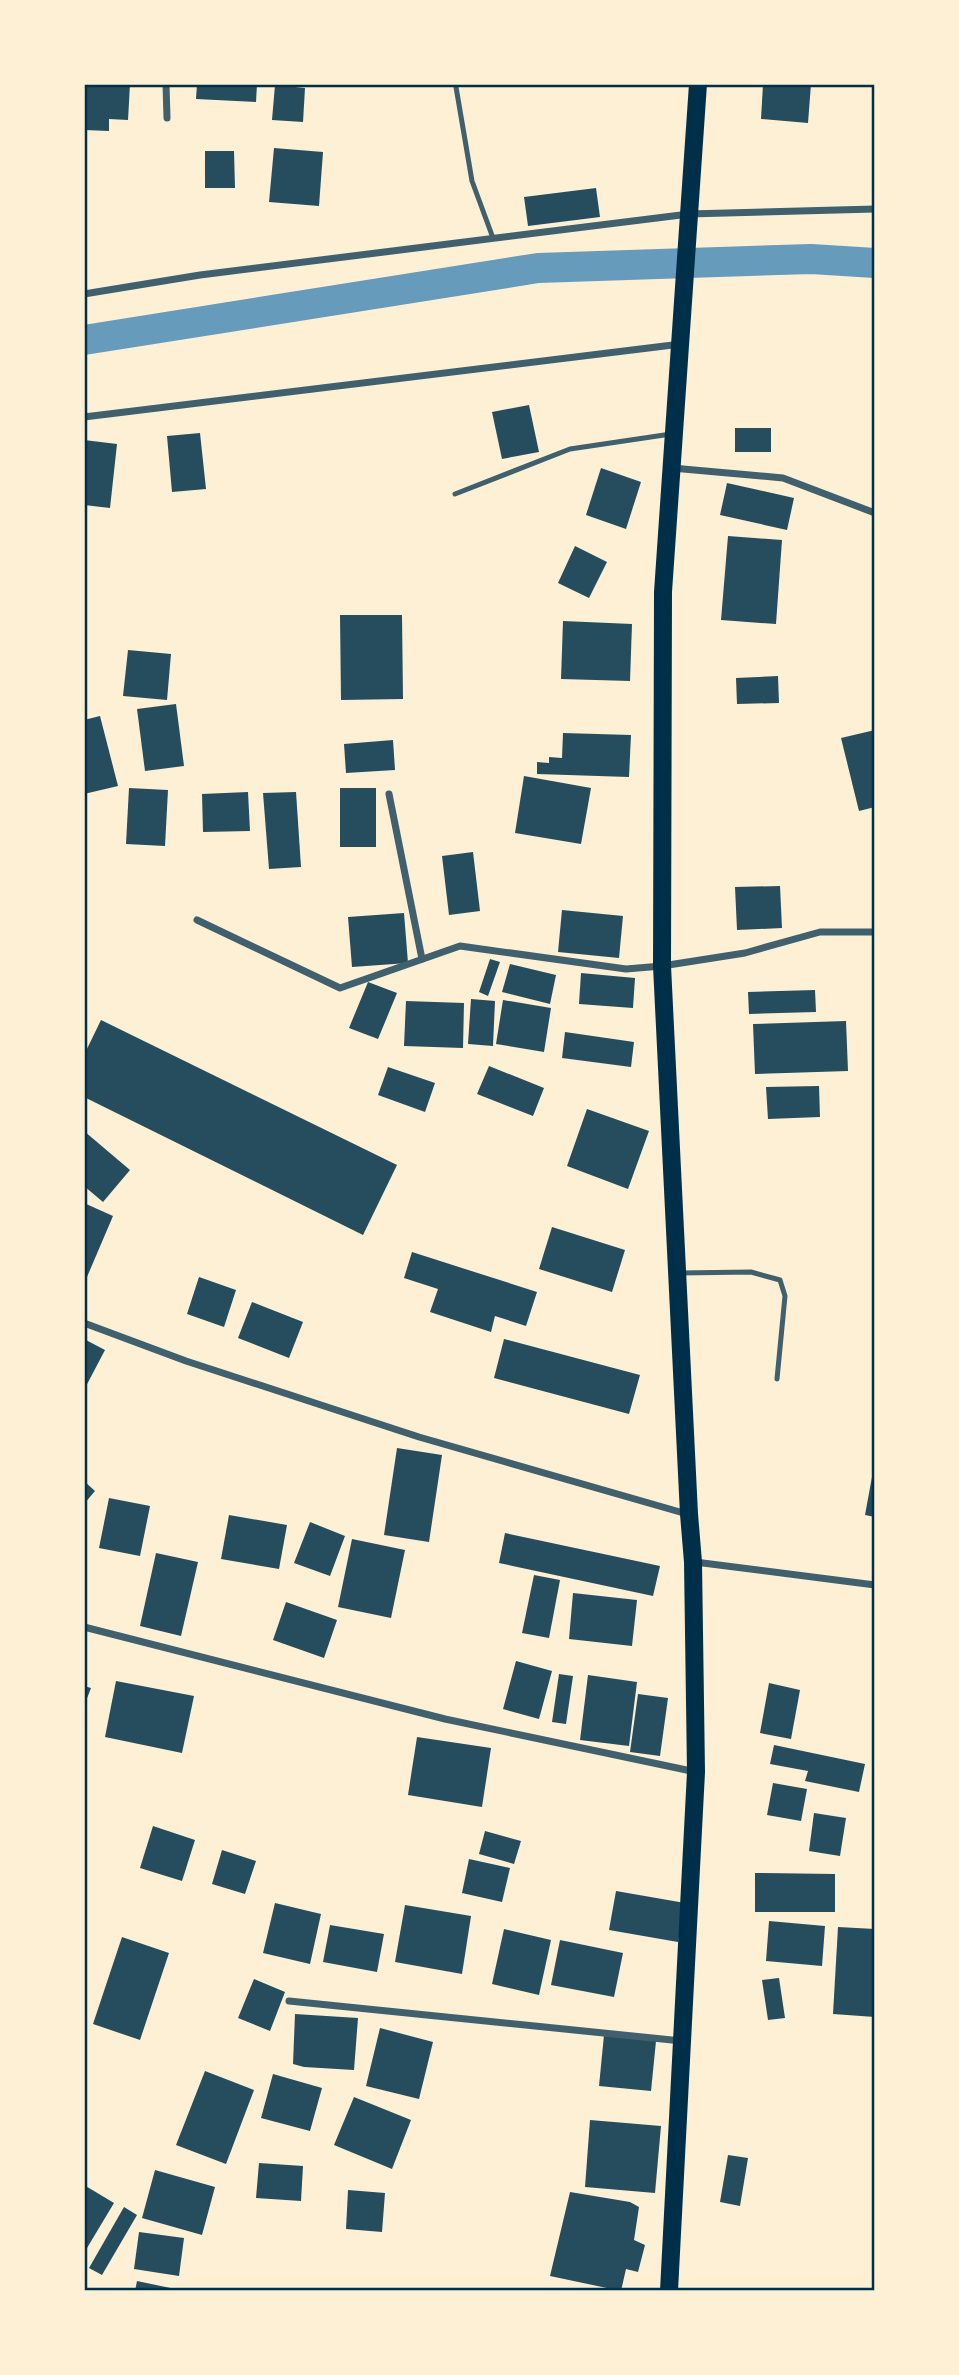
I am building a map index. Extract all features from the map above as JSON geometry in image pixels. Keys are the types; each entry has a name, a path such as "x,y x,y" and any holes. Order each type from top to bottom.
{"main road":[{"path":"669,2291 696,1772 693,1562 662,966 663,592 698,84"}],"street":[{"path":"166,84 167,118"},
{"path":"84,294 200,275 689,214 875,209"},
{"path":"84,417 681,344"},
{"path":"671,468 783,478 875,513"},
{"path":"388,794 422,959"},
{"path":"197,920 340,988 460,946 626,969 745,953 820,932 875,932"},
{"path":"84,1323 186,1361 419,1437 689,1514"},
{"path":"693,1562 875,1585"},
{"path":"84,1627 445,1719 696,1772"},
{"path":"289,2001 682,2041"}],"lane":[{"path":"456,87 472,181 493,239"},
{"path":"455,494 570,449 674,434"},
{"path":"677,1273 751,1272 780,1280 785,1296 777,1379"}],"building":[{"path":"84,84 130,84 128,120 109,119 109,131 84,130"},
{"path":"197,84 257,84 256,102 196,99"},
{"path":"763,84 811,84 808,123 761,119"},
{"path":"275,85 305,88 303,122 272,120"},
{"path":"274,148 323,152 319,206 269,202"},
{"path":"205,151 234,151 235,188 205,188"},
{"path":"596,188 600,217 528,226 524,197"},
{"path":"529,405 539,452 502,459 492,412"},
{"path":"735,428 771,428 771,452 735,452"},
{"path":"200,433 206,489 172,492 167,436"},
{"path":"84,440 117,444 110,508 84,505"},
{"path":"601,468 641,482 626,529 586,515"},
{"path":"727,483 794,498 787,530 720,515"},
{"path":"728,536 782,540 776,624 721,620"},
{"path":"575,546 607,562 589,598 558,583"},
{"path":"340,615 402,615 403,699 341,700"},
{"path":"563,621 632,624 630,681 561,679"},
{"path":"128,650 171,654 167,700 123,696"},
{"path":"778,676 779,703 737,704 736,678"},
{"path":"176,704 184,766 145,771 137,709"},
{"path":"100,716 118,786 84,794 84,720"},
{"path":"875,730 875,807 859,811 841,738"},
{"path":"563,733 631,735 629,777 537,774 537,762 549,763 549,757 562,758"},
{"path":"393,740 395,770 346,773 344,744"},
{"path":"524,776 591,788 581,844 515,833"},
{"path":"129,788 168,790 165,846 126,844"},
{"path":"340,788 376,788 376,847 340,847"},
{"path":"248,792 250,831 203,832 202,794"},
{"path":"296,792 301,867 269,869 263,793"},
{"path":"473,852 480,911 449,915 442,856"},
{"path":"780,886 782,928 737,930 735,887"},
{"path":"562,910 623,916 619,958 558,952"},
{"path":"404,913 408,963 352,967 348,917"},
{"path":"490,959 500,962 488,996 479,992"},
{"path":"510,964 556,975 550,1004 502,992"},
{"path":"581,973 635,978 633,1008 579,1004"},
{"path":"368,982 397,993 378,1039 349,1028"},
{"path":"815,990 816,1012 749,1014 748,992"},
{"path":"471,999 495,1001 493,1046 468,1044"},
{"path":"503,1000 551,1008 544,1052 496,1044"},
{"path":"406,1001 464,1003 463,1048 404,1046"},
{"path":"101,1020 397,1165 363,1235 84,1097 84,1055"},
{"path":"846,1021 848,1071 755,1074 753,1024"},
{"path":"565,1032 634,1042 631,1067 562,1058"},
{"path":"489,1066 544,1088 533,1116 477,1094"},
{"path":"388,1067 435,1083 425,1112 378,1095"},
{"path":"819,1086 820,1117 768,1119 766,1087"},
{"path":"587,1109 649,1131 628,1189 567,1166"},
{"path":"84,1131 130,1170 103,1202 84,1186"},
{"path":"84,1203 113,1216 84,1284"},
{"path":"552,1227 625,1250 612,1292 539,1269"},
{"path":"412,1252 537,1292 526,1326 495,1316 491,1332 430,1312 438,1289 404,1278"},
{"path":"199,1277 236,1290 224,1327 187,1314"},
{"path":"252,1302 303,1322 289,1358 238,1338"},
{"path":"84,1339 105,1350 84,1390"},
{"path":"504,1339 640,1375 629,1414 494,1378"},
{"path":"397,1448 442,1455 429,1542 384,1535"},
{"path":"875,1466 875,1517 865,1515"},
{"path":"84,1481 95,1491 84,1504"},
{"path":"109,1498 150,1506 140,1556 99,1548"},
{"path":"229,1515 287,1525 279,1569 221,1559"},
{"path":"310,1522 345,1536 330,1576 294,1563"},
{"path":"505,1533 660,1566 653,1596 499,1563"},
{"path":"352,1539 405,1550 391,1618 338,1607"},
{"path":"156,1553 198,1562 181,1636 140,1626"},
{"path":"534,1575 560,1580 549,1638 522,1633"},
{"path":"573,1593 637,1600 632,1646 569,1639"},
{"path":"286,1602 337,1620 324,1658 273,1640"},
{"path":"516,1661 552,1671 539,1719 503,1709"},
{"path":"559,1674 573,1676 566,1724 552,1722"},
{"path":"588,1675 637,1682 629,1746 580,1740"},
{"path":"116,1681 194,1696 182,1753 105,1737"},
{"path":"769,1683 800,1690 791,1739 760,1733"},
{"path":"84,1686 91,1688 84,1706"},
{"path":"638,1694 668,1698 660,1756 630,1752"},
{"path":"417,1737 491,1748 482,1807 408,1795"},
{"path":"774,1745 865,1764 859,1792 805,1781 808,1771 770,1764"},
{"path":"773,1783 807,1789 801,1821 767,1815"},
{"path":"814,1813 846,1818 840,1856 809,1851"},
{"path":"153,1826 195,1840 182,1881 140,1868"},
{"path":"485,1831 521,1841 514,1864 479,1854"},
{"path":"222,1850 256,1861 245,1894 212,1884"},
{"path":"469,1859 510,1868 502,1902 462,1893"},
{"path":"755,1873 835,1874 835,1912 755,1912"},
{"path":"616,1891 685,1903 678,1942 609,1930"},
{"path":"275,1903 321,1914 310,1964 263,1953"},
{"path":"405,1905 471,1916 462,1974 395,1962"},
{"path":"769,1921 825,1926 822,1966 766,1961"},
{"path":"330,1925 384,1934 377,1972 323,1962"},
{"path":"838,1927 875,1929 875,2017 833,2014"},
{"path":"504,1929 551,1940 539,1995 492,1984"},
{"path":"122,1937 169,1953 140,2040 93,2024"},
{"path":"560,1940 623,1953 614,1997 551,1985"},
{"path":"779,1978 785,2018 768,2020 762,1980"},
{"path":"254,1979 285,1992 270,2031 238,2018"},
{"path":"295,2014 358,2018 354,2070 293,2064"},
{"path":"380,2028 433,2042 419,2099 366,2086"},
{"path":"604,2035 656,2041 651,2091 599,2086"},
{"path":"205,2071 254,2090 226,2164 176,2145"},
{"path":"273,2074 322,2088 310,2131 261,2118"},
{"path":"354,2097 411,2120 392,2169 334,2145"},
{"path":"590,2120 661,2126 655,2193 585,2187"},
{"path":"728,2155 748,2158 740,2206 720,2202"},
{"path":"259,2163 303,2166 301,2201 256,2198"},
{"path":"155,2170 215,2187 202,2235 142,2218"},
{"path":"84,2185 114,2203 84,2253"},
{"path":"348,2190 385,2193 382,2232 346,2229"},
{"path":"570,2192 630,2202 639,2207 634,2240 645,2245 638,2272 626,2269 621,2291 550,2276"},
{"path":"124,2207 137,2215 102,2275 89,2268"},
{"path":"139,2232 184,2238 179,2276 134,2269"},
{"path":"137,2281 180,2290 180,2291 135,2291"}],"waterway":[{"path":"84,340 538,268 811,259 875,263"}]}
